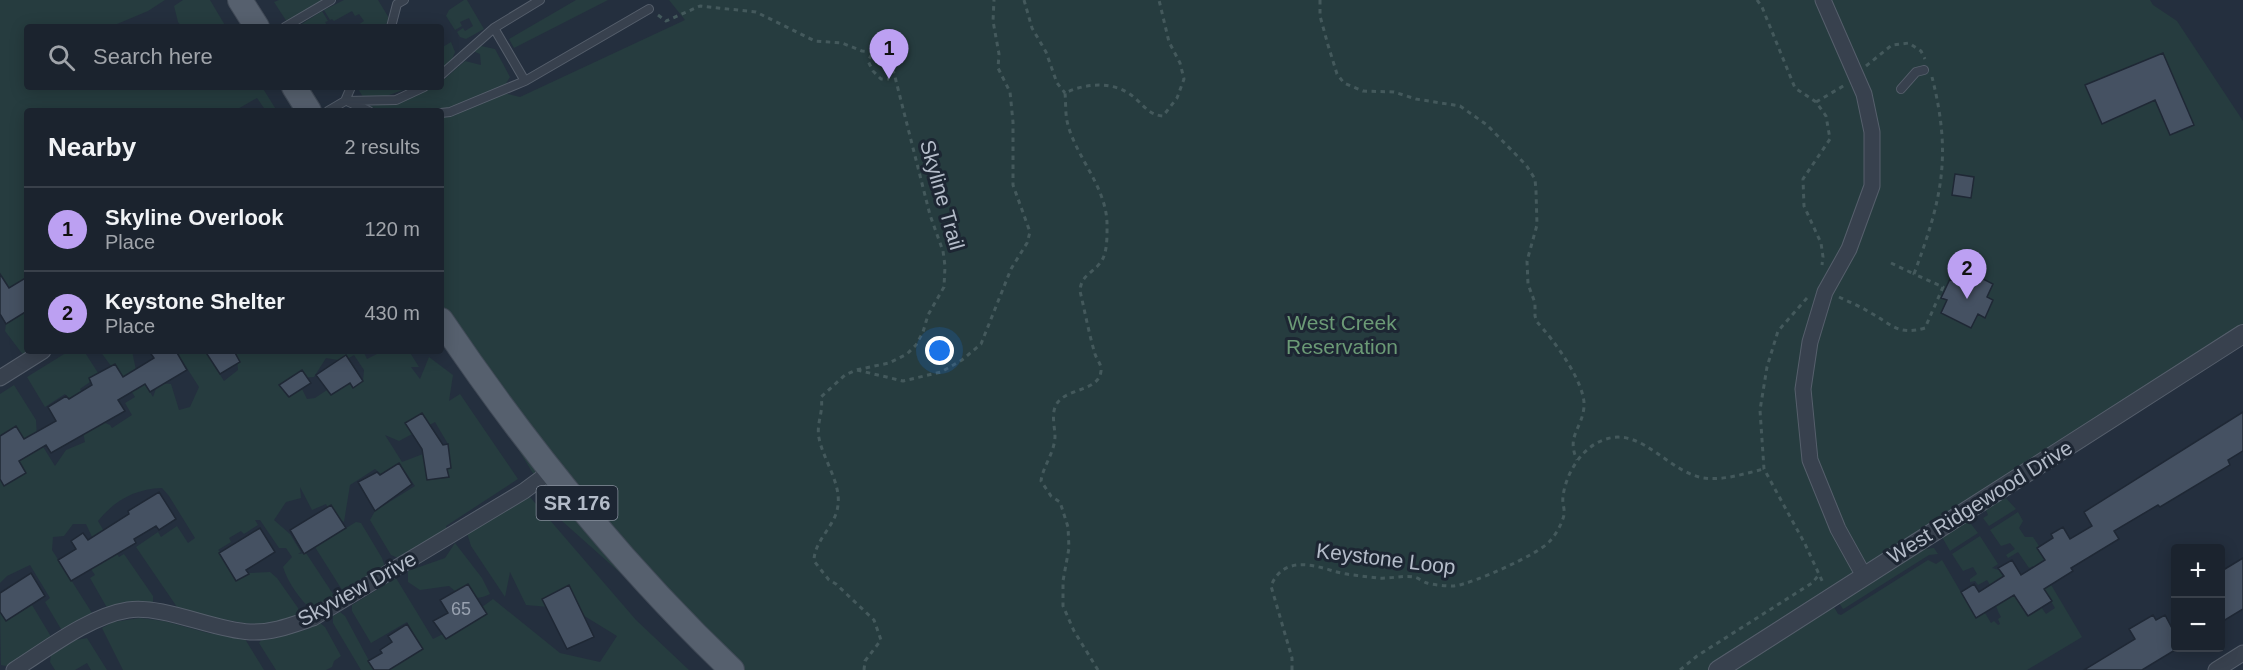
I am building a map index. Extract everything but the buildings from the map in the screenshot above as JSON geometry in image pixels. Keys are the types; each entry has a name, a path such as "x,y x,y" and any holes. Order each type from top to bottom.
{"main road":[{"path":"240,0 255,24"},
{"path":"296,90 307,108"},
{"name":"SR 176","path":"444,324 504,411 551,471 641,576 732,670"}],"street":[{"path":"1823,0 1864,94 1872,132 1872,186 1849,249 1825,292 1810,342 1803,390 1810,460 1838,529 1864,576"},
{"name":"West Ridgewood Drive","path":"1718,670 2243,334"},
{"path":"0,378 38,354"},
{"name":"Skyview Drive","path":"14,670 87,624 128,610 159,612 250,632 278,630 313,618 524,490 551,471"},
{"path":"2216,670 2243,653"}],"lane":[{"path":"290,24 331,0"},
{"path":"444,72 494,28 540,0"},
{"path":"392,24 397,2"},
{"path":"444,113 525,81 649,9"},
{"path":"494,28 525,81"},
{"path":"1901,89 1916,72 1926,68"},
{"path":"345,101 350,90"},
{"path":"333,108 345,101 396,100 418,90"},
{"path":"345,101 362,108"}],"path":[{"path":"856,370 903,381 941,372 962,360 981,344 1011,269 1027,243 1030,232 1013,185 1013,122 1010,92 998,68 999,54 993,21 994,0"},
{"path":"1024,0 1032,28 1046,52 1057,83 1065,93 1068,125 1101,196 1107,221 1104,256 1101,263 1084,276 1080,284 1090,336 1102,368 1101,374 1089,386 1058,402 1053,416 1055,439 1053,448 1041,477 1042,484 1060,502 1068,526 1069,548 1063,600 1068,618 1098,670"},
{"path":"1065,93 1084,86 1102,85 1124,90 1136,98 1148,111 1163,116 1177,98 1184,79 1180,63 1169,42 1159,0"},
{"path":"1320,0 1320,16 1328,45 1337,74 1344,83 1363,91 1394,92 1416,99 1460,106 1487,125 1526,165 1535,179 1537,225 1527,261 1528,284 1535,303 1537,322 1567,360 1578,384 1584,405 1573,437 1573,451 1577,460 1598,442 1620,436 1628,437 1652,448 1693,475 1711,478 1731,477 1764,469"},
{"path":"1757,0 1762,7 1795,88 1816,102 1826,116 1830,139 1803,179 1804,206 1821,243 1822,266"},
{"path":"649,9 666,21 700,6 756,12 816,41 842,43 862,51 873,52 868,61 873,71 881,79 889,79"},
{"path":"1863,68 1892,45 1909,43 1921,51 1926,68"},
{"name":"Skyline Trail","path":"864,670 865,661 881,640 874,620 829,580 814,561 817,546 829,528 838,506 836,488 819,440 817,427 823,406 821,397 833,384 856,370 890,363 907,354 916,345 928,315 944,287 945,266 943,251 930,215 888,56 880,52 873,52"},
{"path":"1914,274 1930,232 1943,167 1940,113 1931,76"},
{"path":"1816,102 1849,83"},
{"path":"1835,295 1871,312 1895,329 1913,332 1925,328 1943,287 1891,263"},
{"path":"1808,297 1778,331 1767,367 1760,410 1764,469 1825,587"},
{"name":"Keystone Loop","path":"1292,670 1292,658 1271,586 1274,577 1280,571 1299,565 1314,566 1379,578 1414,577 1428,584 1454,586 1498,571 1548,544 1560,526 1565,513 1563,496 1577,460"},
{"path":"1680,670 1697,656 1812,583 1818,576"}],"green space":[{"path":"0,0 165,0 148,11 117,24 24,24 24,90 264,90 275,108 264,108 257,98 240,108 24,108 24,313 2,276 0,277"},
{"path":"183,0 210,0 224,24 180,24 174,6"},
{"path":"323,0 287,22 274,2"},
{"path":"344,0 378,0 389,18 386,24 360,24 364,21 359,14 355,16 352,11 334,21 330,20 324,10"},
{"path":"467,0 484,29 466,39 460,37 457,32 463,28 465,31 473,26 469,18 460,22 462,26 455,30 446,16 449,10"},
{"path":"576,0 608,0 514,48 509,39"},
{"name":"West Creek Reservation","path":"669,0 2150,0 2153,5 2177,21 2243,121 2243,331 1714,670 729,670 562,521 444,327 444,108 374,108 367,106 398,103 428,90 444,90 444,79 465,61 481,65 480,54 473,51 481,46 495,49 510,77 505,85 499,87 500,92 520,97 685,20"},
{"path":"322,11 328,21 325,22 326,24 302,24"},
{"path":"451,42 455,52 451,62 444,67 444,46"},
{"path":"359,90 403,90 381,98 363,97"},
{"path":"24,313 24,354 28,354 24,356 5,331 6,324"},
{"path":"64,354 86,354 98,373 89,378 90,382 80,389 100,421 112,428 132,415 125,403 135,397 115,365 111,366 102,354 133,354 136,370 153,397 158,383 171,384 179,410 190,407 199,387 178,354 207,354 224,381 238,370 236,354 364,354 367,359 377,354 411,354 419,367 411,367 420,379 429,357 453,375 449,401 460,394 518,479 446,526 447,530 409,556 404,554 398,558 391,555 370,520 375,511 415,486 400,464 381,474 375,469 350,485 344,522 331,515 326,504 312,510 300,487 301,498 286,502 274,520 290,534 301,552 298,554 306,553 333,594 333,599 312,611 291,585 285,573 283,567 292,557 286,548 279,548 260,520 255,520 258,525 244,534 241,531 229,538 231,542 218,550 248,573 270,572 277,578 298,608 299,616 262,624 196,617 193,612 177,607 136,547 158,532 161,537 177,526 188,543 195,538 162,488 134,493 111,507 98,521 119,557 124,554 153,596 153,602 109,609 90,578 95,575 91,569 93,539 86,524 73,524 64,536 53,537 52,550 92,613 91,617 65,630 61,629 45,602 50,598 30,565 7,576 0,583 0,394 14,385 36,420 37,437 55,466 66,450 85,442 83,432 87,428 65,394 45,407 27,377","holes":["354,355 364,370 363,381 354,387 350,383 331,395 327,390 315,398 307,399 302,389 288,397 279,385 294,375 299,378 314,377 326,358 344,361","435,422 448,444 451,467 447,469 448,477 427,480 423,454 402,462 385,435 399,441"]},
{"path":"530,497 636,620 689,670 385,670 421,646 407,622 371,643 352,611 352,605 396,578 433,639 451,630 493,599 560,653 600,662 617,636 573,609 526,605 510,572 505,597 471,546 467,533"},
{"path":"2005,497 2016,509 1989,526 1983,518 1988,515 1986,510"},
{"path":"2018,512 2023,521 2019,528 2025,537 2033,537 2039,546 2037,548 2056,578 2050,583 2082,637 2027,670 1735,670 1834,607 1841,615 1928,560 1936,564 1942,560 1976,618 1985,613 1991,623 1994,621 2000,624 1998,619 2001,617 1987,580 1978,585 1975,581 1970,582 1970,579 1977,574 1973,567 1963,571 1952,554 1980,536 1998,564 1992,568 1999,570 2027,616 2041,607 2046,614 2055,608 2034,572 2033,566 2029,568 2018,552 2008,558 2006,555 2015,549 2010,543 2001,546 1990,530"},
{"path":"1968,520 1978,533 1950,551 1942,537"},
{"path":"356,522 361,523 385,567 344,593 315,547"},
{"path":"455,543 482,578 490,594 474,598 458,593 449,586 420,590 408,582 408,571 445,558"},
{"path":"1934,548 1938,554 1929,555 1845,608 1843,609 1839,603 1924,549"},
{"path":"32,605 50,635 50,639 6,666 1,665 0,612 6,621"},
{"path":"340,612 345,616 374,670 361,670 333,623 333,616"},
{"path":"140,618 245,639 264,670 123,670 102,628 113,622"},
{"path":"320,623 325,627 341,656 334,661 332,667 326,670 276,670 259,643 263,638 302,631"},
{"path":"87,638 107,670 91,670 87,663 75,670 55,670 50,662 51,655 76,640"}],"place":[{"name":"Skyline Overlook","path":"889,79"},
{"name":"Keystone Shelter","path":"1967,299"}]}
